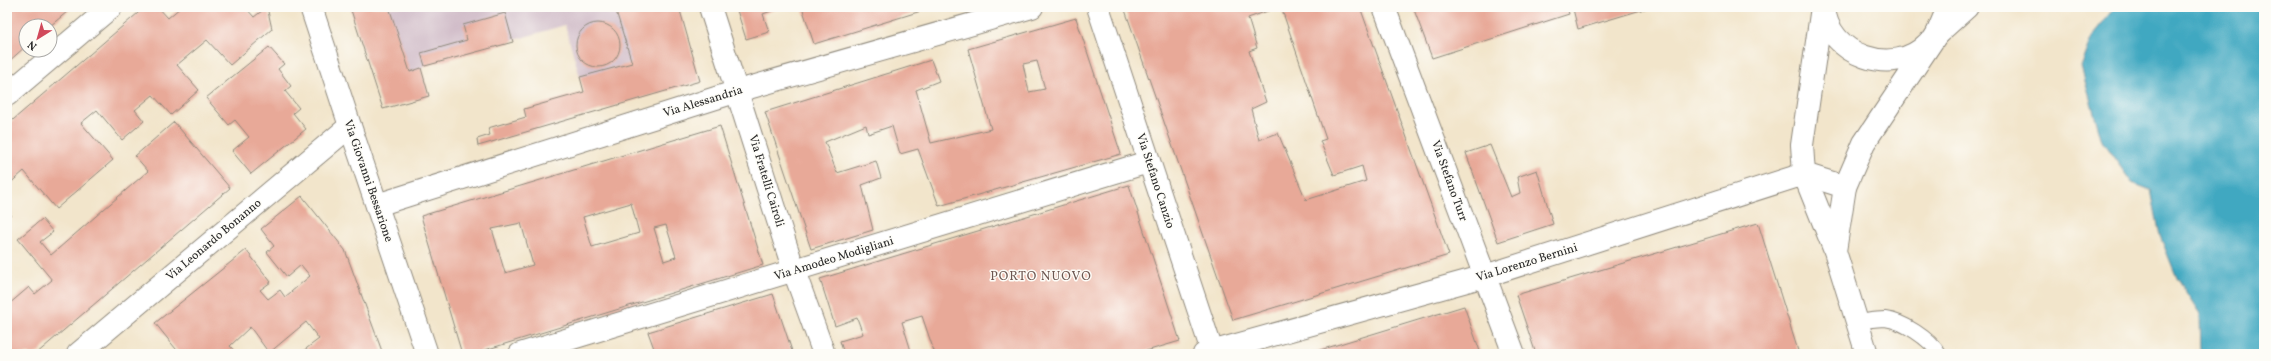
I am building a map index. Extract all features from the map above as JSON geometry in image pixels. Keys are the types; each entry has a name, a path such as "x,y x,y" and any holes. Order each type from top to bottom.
{"street":[{"path":"7,95 111,7"},
{"name":"Via Giovanni Bessarione","path":"311,7 427,354"},
{"name":"Via Fratelli Cairoli","path":"710,7 738,90 794,271 824,354"},
{"name":"Via Alessandria","path":"377,205 738,90 1032,7"},
{"name":"Via Stefano Canzio","path":"1098,7 1210,353"},
{"name":"Via Stefano Turr","path":"1384,7 1514,354"},
{"path":"1823,7 1832,31 1844,46 1862,57 1883,61 1903,59 1922,49 1967,7"},
{"path":"1823,7 1802,145 1804,174 1835,251 1867,354"},
{"path":"1835,251 1846,187 1864,143 1937,34 1945,15 1946,7"},
{"name":"Via Leonardo Bonanno","path":"78,354 350,126"},
{"name":"Via Amodeo Modigliani","path":"520,354 1148,162"},
{"path":"1804,174 1846,187"},
{"name":"Via Lorenzo Bernini","path":"1210,353 1485,276 1804,174"}],"lane":[{"path":"1857,322 1886,319 1900,324 1920,336 1939,354"}],"shaded area":[{"path":"350,7 629,7 616,11 632,63 580,77 565,25 425,66 421,69 429,96 383,109"}],"water":[{"path":"2115,7 2264,7 2264,354 2201,354 2200,314 2177,278 2160,236 2151,190 2132,183 2102,141 2081,67 2094,33"}],"building":[{"path":"7,7 73,7 58,19 58,18 18,18 18,53 7,63"},
{"path":"145,7 158,7 168,18 181,7 245,7 254,17 267,7 272,29 230,65 207,40 177,65 199,90 171,115 153,95 135,110 144,121 122,140 97,110 81,123 113,160 56,209 24,171 7,186 7,125"},
{"path":"350,7 389,7 410,72 421,68 429,96 383,109"},
{"path":"631,7 679,7 700,81 478,146 477,139 490,135 488,128 526,117 524,109 584,92 580,77 632,63 616,11"},
{"path":"736,7 782,7 763,14 769,32 746,39"},
{"path":"802,7 934,7 814,44"},
{"path":"1124,7 1279,7 1248,18 1257,48 1249,51 1266,102 1251,109 1259,140 1278,133 1306,200 1366,181 1362,166 1334,175 1320,141 1326,139 1281,7 1360,7 1449,255 1233,320"},
{"path":"1413,7 1567,7 1569,14 1432,58"},
{"path":"1577,7 1651,7 1578,29 1573,9"},
{"path":"505,13 513,42 425,66 421,53 467,40 463,25"},
{"path":"1076,18 1121,154 939,206 918,149 900,154 892,126 868,134 866,125 825,142 837,173 876,161 881,178 862,185 873,230 811,249 765,112 931,60 939,81 916,90 931,143 991,129 968,49","holes":["1037,61 1045,89 1029,92 1023,64"]},
{"path":"598,23 610,27 616,33 620,45 616,57 610,63 598,67 586,63 580,57 576,45 580,33 586,27"},
{"path":"269,47 284,64 278,69 291,86 285,91 299,108 293,113 306,129 251,174 232,151 249,137 235,120 229,125 206,98"},
{"path":"174,122 230,188 36,354 14,354 7,346 7,304 8,305 29,287 35,294 52,280 18,239 42,219 53,232 40,242 51,255 148,171 135,156"},
{"path":"720,126 763,265 472,354 462,354 421,216","holes":["631,203 639,233 592,247 583,217","521,223 533,265 505,273 492,229","666,225 676,257 664,261 654,228"]},
{"path":"1490,145 1511,197 1520,193 1517,177 1537,170 1553,224 1498,242 1466,153"},
{"path":"1129,185 1180,341 1136,354 935,354 922,316 902,322 912,354 844,354 840,341 863,334 857,318 835,326 820,279"},
{"path":"302,196 345,250 383,354 299,354 319,339 306,322 269,353 250,327 230,346 237,354 180,354 155,323 246,250 271,282 260,290 268,299 280,290 285,297 310,276 301,265 287,277 267,252 274,246 261,229"},
{"path":"7,211 11,215 7,219"},
{"path":"1758,223 1799,354 1536,354 1516,295"},
{"path":"773,294 793,354 656,354 648,332"},
{"path":"1464,306 1481,354 1307,354"}],"district":[{"name":"PORTO NUOVO","path":"1041,277"}]}
